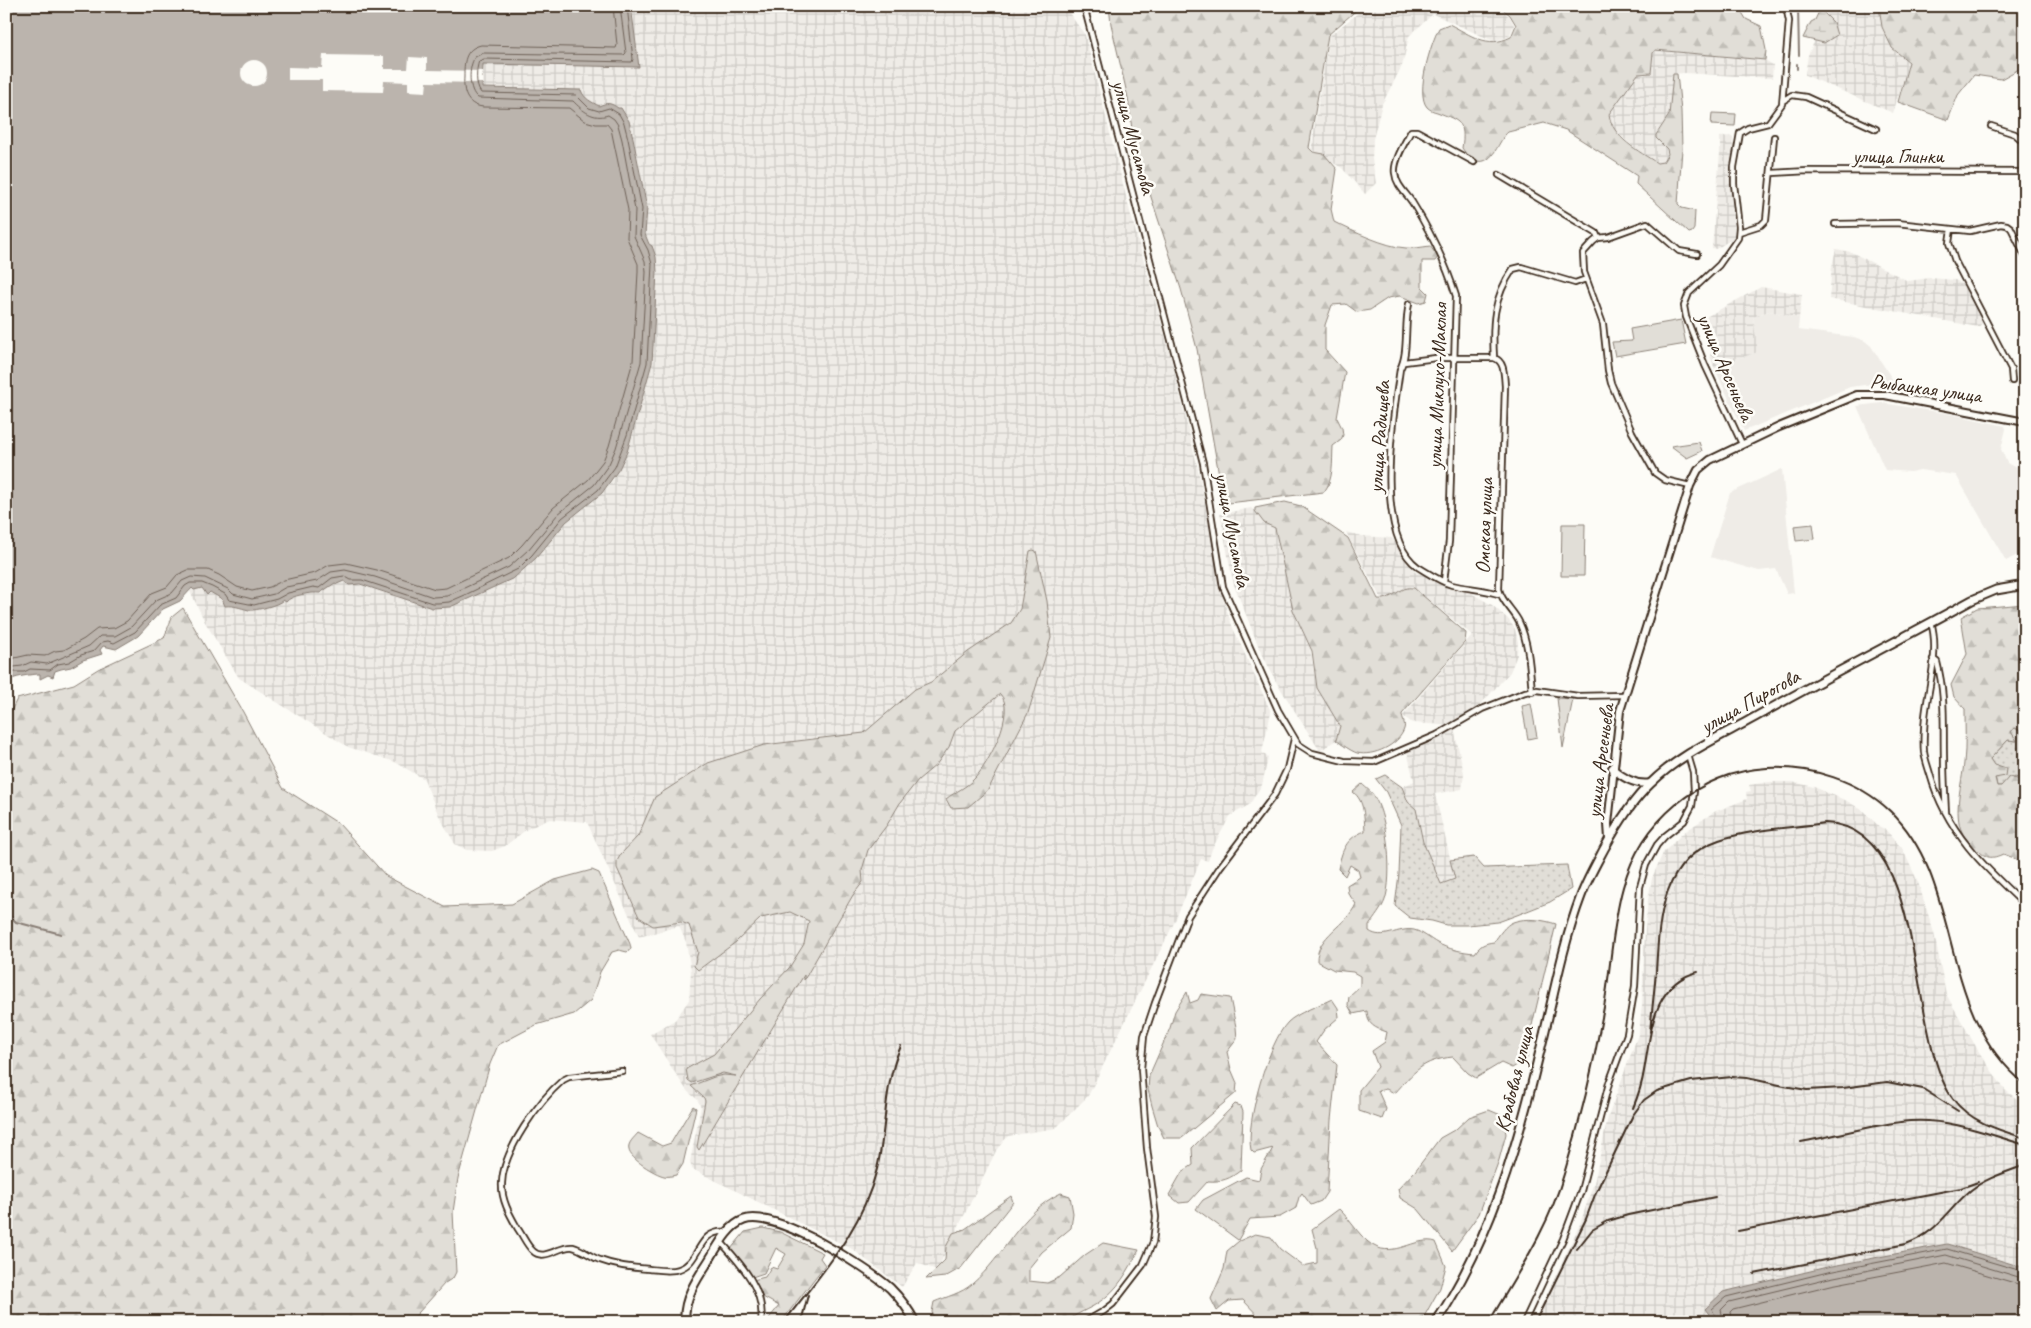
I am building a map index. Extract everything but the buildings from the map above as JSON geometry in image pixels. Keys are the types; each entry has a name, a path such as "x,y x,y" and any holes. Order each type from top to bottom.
{"main road":[{"name":"Рыбацкая улица","path":"1742,444 1829,405 1857,395 1885,395 2025,422"},
{"name":"улица Арсеньева","path":"1609,839 1608,824 1612,768 1618,718 1690,486 1698,470 1705,464 1742,444"},
{"name":"улица Пирогова","path":"1609,839 1632,804 1651,783 1688,755 1980,596 2004,588 2025,585"},
{"path":"1612,768 1621,776 1638,784 1651,783"},
{"name":"Крабовая улица","path":"1436,1322 1472,1260 1508,1171 1534,1077 1574,917 1582,894 1609,839"},
{"path":"685,1322 685,1311 689,1295 700,1274 728,1232 745,1219 759,1218 773,1221 805,1235 853,1262 890,1289 905,1305 915,1322"}],"street":[{"name":"улица Мусатова","path":"1084,6 1203,463 1223,587 1270,692 1294,739 1302,748 1312,753 1344,761 1374,762 1437,735 1482,709 1517,695 1542,691 1578,696 1624,695"},
{"path":"1774,137 1766,220 1761,225 1739,232 1734,176 1740,133 1748,128 1768,123 1774,118 1784,100 1784,75 1789,21 1786,6"},
{"path":"1784,100 1792,96 1806,97 1876,129"},
{"path":"1991,126 2015,134 2025,143"},
{"name":"улица Миклухо-Маклая","path":"1444,582 1449,541 1454,358 1457,324 1456,296 1452,281 1435,246 1412,202 1400,188 1394,172 1400,152 1412,131 1417,131 1474,162"},
{"name":"улица Глинки","path":"1772,173 1808,171 2025,172"},
{"path":"1499,175 1596,233 1598,238"},
{"path":"1690,486 1665,480 1655,473 1632,432 1611,384 1603,324 1586,279 1583,253 1586,247 1598,238 1608,237 1648,223 1679,251 1697,254"},
{"path":"1835,224 1897,223 1970,231 2001,224 2007,225 2012,228 2025,256"},
{"path":"1951,229 1949,243 1955,261 2011,369 2012,382"},
{"name":"улица Арсеньева","path":"1739,232 1734,245 1719,265 1689,293 1684,306 1686,317 1705,365 1742,444"},
{"path":"1404,362 1454,358 1494,358 1494,313 1502,290 1513,269 1521,267 1575,283 1586,279"},
{"name":"улица Радищева","path":"1409,304 1406,316 1404,362 1400,369 1392,423 1390,466 1395,532 1399,544 1412,561 1444,582 1501,595"},
{"name":"Омская улица","path":"1494,358 1500,359 1502,364 1505,386 1499,589 1501,595 1517,617 1522,630 1532,692"},
{"path":"1931,622 1934,634 1933,659 1925,718 1924,752 1935,791 1947,817 1965,844 1989,872 2025,905"},
{"path":"1933,659 1937,662 1944,701 1947,817"},
{"path":"1085,1322 1113,1304 1142,1265 1153,1242 1156,1217 1147,1148 1141,1069 1142,1052 1148,1023 1188,916 1220,867 1265,810 1275,794 1287,769 1294,739"},
{"path":"1524,1322 1564,1239 1575,1209 1609,1083 1627,1034 1635,986 1640,887 1646,864 1656,845 1684,821 1692,806 1694,791 1693,772 1688,755"},
{"path":"622,1071 569,1077 563,1080 525,1125 514,1145 502,1176 504,1198 510,1215 532,1251 539,1255 544,1255 567,1247 574,1247 599,1260 623,1266 677,1270 690,1261 710,1235 728,1232"},
{"path":"721,1242 748,1275 762,1305 761,1322"}],"shaded area":[{"path":"631,6 1064,6 1085,35 1130,212 1170,354 1198,469 1224,602 1233,628 1271,712 1262,752 1268,758 1262,785 1249,805 1230,816 1212,849 1208,861 1201,859 1174,923 1088,1096 1056,1128 1008,1136 997,1149 937,1270 917,1263 902,1287 852,1249 692,1169 690,1162 701,1107 697,1099 688,1092 681,1082 650,1034 675,1020 689,1000 691,971 686,942 679,926 639,937 587,822 550,819 527,829 505,846 492,851 467,850 455,844 438,814 424,779 395,762 348,747 239,678 205,622 189,589 202,588 222,598 225,606 234,605 254,610 344,581 432,608 450,607 514,578 536,558 566,522 602,493 613,480 627,452 652,363 656,257 645,234 647,208 633,138 618,108 591,103 582,94 581,90 482,88 483,64 639,67"},
{"path":"1367,6 1496,6 1510,17 1514,25 1509,37 1493,41 1433,14 1409,36 1402,66 1382,104 1373,139 1372,159 1376,183 1365,194 1342,168 1311,150 1329,36"},
{"path":"1831,6 1879,6 1882,27 1891,48 1909,62 1893,113 1805,75 1808,55"},
{"path":"1655,50 1765,60 1773,65 1772,78 1673,74 1671,109 1656,138 1667,149 1668,154 1663,162 1658,163 1637,150 1614,130 1610,123 1609,114 1638,73 1644,75 1651,73"},
{"path":"1730,136 1733,138 1731,193 1735,237 1716,249 1712,248 1720,137"},
{"path":"1836,249 1851,252 1908,281 1930,278 1955,280 1970,288 1988,319 1978,327 1829,299 1832,266"},
{"path":"1761,287 1802,294 1799,318 1769,311 1753,317 1758,352 1714,367 1710,356 1716,336 1706,317"},
{"path":"1769,311 1799,318 1798,330 1854,337 1865,341 1871,346 1896,385 1872,384 1850,387 1744,431 1714,367 1757,352 1753,317"},
{"path":"1882,403 1951,414 2005,426 2001,449 2007,463 2025,473 2025,551 2006,561 1956,475 1920,470 1910,472 1885,470 1857,406"},
{"path":"1782,469 1794,593 1787,594 1776,569 1759,571 1710,557 1730,493"},
{"path":"1251,508 1275,528 1293,610 1310,648 1317,688 1340,726 1336,740 1320,751 1275,680 1258,645 1233,582 1220,514"},
{"path":"1346,532 1362,536 1392,538 1415,572 1464,589 1492,605 1508,619 1515,629 1518,642 1517,655 1510,672 1481,704 1449,725 1412,723 1403,716 1472,635 1411,586 1400,595 1381,599"},
{"path":"1454,729 1464,773 1462,789 1435,794 1455,879 1441,884 1423,842 1416,809 1408,802 1402,787 1414,781 1407,751"},
{"path":"1770,782 1792,782 1814,787 1847,801 1862,810 1882,829 1884,828 1902,848 1918,882 1934,933 1946,994 1979,1052 2005,1090 2025,1105 2025,1268 1947,1244 1827,1267 1723,1292 1705,1309 1715,1322 1702,1322 1697,1316 1690,1322 1534,1322 1580,1224 1595,1179 1608,1117 1639,1032 1645,930 1652,878 1663,853 1683,833 1714,812 1747,799 1746,792 1751,791 1749,785"}],"green space":[{"path":"1109,6 1361,6 1328,35 1309,148 1313,152 1324,154 1337,169 1331,209 1334,222 1389,245 1409,248 1430,246 1438,257 1435,261 1422,261 1422,287 1428,293 1426,301 1419,303 1400,296 1388,298 1370,310 1357,312 1346,304 1332,305 1325,325 1325,350 1345,372 1337,418 1343,435 1341,440 1333,446 1331,476 1324,492 1228,503 1222,492 1197,349 1181,289 1134,145 1128,98 1111,24"},
{"path":"1499,6 1738,6 1746,19 1761,26 1766,50 1765,60 1655,50 1651,73 1638,74 1609,114 1615,130 1627,143 1657,163 1663,162 1668,154 1667,149 1656,138 1656,135 1669,115 1673,74 1677,74 1681,111 1682,149 1678,204 1682,208 1695,211 1694,229 1692,232 1689,233 1636,184 1637,176 1566,130 1544,123 1508,132 1488,159 1477,161 1470,158 1462,148 1463,133 1460,124 1456,120 1427,107 1424,100 1423,80 1432,45 1439,28 1449,24 1479,39 1494,42 1511,37 1516,25 1510,15"},
{"path":"1879,6 2025,6 2025,70 2019,69 2001,79 1974,75 1958,95 1948,120 1898,102 1909,62 1892,48 1882,27"},
{"path":"1820,9 1833,22 1837,35 1824,43 1803,38"},
{"path":"1712,113 1736,114 1735,126 1711,125"},
{"path":"1681,320 1686,344 1615,356 1612,342 1632,341 1630,329"},
{"path":"1699,442 1702,451 1687,458 1671,446"},
{"path":"1285,502 1301,506 1348,538 1378,599 1387,598 1404,589 1414,588 1466,633 1465,642 1402,714 1404,727 1401,735 1391,745 1378,751 1363,754 1357,753 1336,740 1340,726 1317,688 1312,651 1293,610 1275,528 1264,523 1255,511 1255,508"},
{"path":"1562,524 1585,524 1584,576 1561,576"},
{"path":"1813,524 1815,539 1796,541 1794,526"},
{"path":"1030,551 1036,551 1047,601 1051,638 1028,713 988,790 968,807 951,808 946,799 975,778 993,750 999,737 1005,712 1004,702 1000,694 955,731 949,747 936,765 918,780 868,850 862,870 863,882 853,895 804,980 804,975 699,1150 697,1147 705,1101 691,1086 714,1077 724,1075 736,1076 723,1073 692,1083 688,1080 686,1069 714,1054 789,968 804,944 809,921 790,912 761,918 736,942 698,970 694,966 698,952 689,925 681,922 653,926 639,917 617,868 617,861 638,836 655,797 708,763 764,745 864,733 915,689 931,682 968,652 1011,623 1020,609"},
{"path":"2025,604 2025,738 2018,729 2014,728 2011,732 2017,741 2008,740 1990,759 1994,765 2006,769 2005,776 1995,778 1997,786 2001,786 2009,777 2025,781 2025,867 2014,858 2003,854 1996,857 1983,855 1968,841 1962,832 1959,824 1958,807 1965,757 1965,709 1954,697 1951,685 1967,654 1961,617 1977,608"},
{"path":"183,608 243,712 283,788 339,824 386,876 445,907 512,904 555,880 592,870 599,873 630,944 631,949 627,952 619,950 612,952 600,972 591,1000 574,1014 536,1025 498,1045 490,1064 458,1178 453,1212 456,1272 453,1278 445,1283 410,1322 6,1322 6,714 11,711 17,699 74,684 98,669 164,638 172,617"},
{"path":"1557,698 1573,699 1563,748"},
{"path":"1531,704 1537,737 1528,739 1522,706"},
{"path":"2014,728 2019,731 2025,743 2025,781 2015,777 2001,786 1997,786 1990,759 2008,740 2017,741 2011,732"},
{"path":"1385,775 1402,787 1408,802 1416,809 1423,842 1441,884 1455,879 1450,860 1474,857 1484,868 1567,865 1571,889 1550,902 1498,922 1446,925 1410,918 1395,906 1399,874 1401,825 1386,792 1376,779"},
{"path":"1362,784 1373,794 1379,808 1386,834 1389,863 1389,877 1385,900 1369,926 1369,931 1380,935 1402,930 1414,930 1446,947 1475,953 1483,945 1494,942 1510,923 1535,920 1556,924 1529,1038 1527,1059 1512,1068 1501,1063 1476,1078 1468,1073 1453,1057 1426,1064 1414,1073 1395,1093 1386,1089 1378,1091 1386,1109 1382,1119 1359,1111 1359,1090 1378,1067 1372,1051 1385,1042 1387,1032 1370,1023 1367,1011 1353,1014 1348,1005 1349,996 1360,986 1360,976 1353,972 1334,970 1317,961 1321,944 1346,918 1356,904 1348,893 1347,885 1360,877 1358,870 1350,865 1345,876 1338,869 1341,856 1349,841 1365,831 1362,805 1353,792"},
{"path":"1187,992 1190,1003 1198,1000 1201,994 1230,998 1237,1039 1227,1052 1237,1083 1236,1093 1182,1138 1164,1138 1158,1126 1148,1090 1149,1076 1170,1028 1175,1011"},
{"path":"1332,999 1338,1008 1339,1017 1324,1030 1316,1042 1337,1065 1331,1120 1327,1192 1321,1201 1311,1205 1302,1193 1296,1208 1280,1217 1250,1219 1238,1240 1196,1209 1203,1200 1246,1177 1259,1180 1261,1169 1273,1148 1254,1153 1251,1150 1250,1138 1260,1083 1273,1046 1288,1022 1303,1012"},
{"path":"1235,1104 1241,1106 1243,1112 1241,1170 1226,1179 1208,1181 1189,1202 1179,1203 1169,1195 1182,1172 1193,1165 1192,1148"},
{"path":"693,1106 696,1108 683,1164 676,1175 660,1175 644,1166 630,1154 629,1145 638,1133 662,1146 671,1143"},
{"path":"1489,1110 1503,1116 1506,1134 1499,1160 1479,1214 1452,1251 1418,1209 1400,1198 1398,1189 1415,1171 1440,1138 1456,1129 1469,1117"},
{"path":"1061,1193 1070,1196 1073,1213 1071,1228 1042,1252 1029,1268 1029,1281 1047,1283 1060,1277 1085,1255 1103,1243 1139,1250 1127,1272 1112,1292 1067,1322 935,1322 932,1312 934,1302 959,1292 972,1284 984,1273 1034,1211"},
{"path":"1011,1196 1013,1202 961,1268 945,1277 926,1279 945,1260 946,1247 953,1233 965,1229"},
{"path":"1339,1209 1367,1241 1378,1248 1385,1250 1400,1248 1422,1241 1436,1242 1446,1266 1440,1288 1421,1322 1264,1322 1243,1300 1229,1301 1217,1311 1211,1299 1224,1269 1227,1251 1239,1241 1255,1234 1271,1237 1280,1249 1303,1266 1317,1263 1317,1248 1312,1229"},
{"path":"763,1228 780,1232 823,1253 820,1258 825,1265 781,1322 766,1322 779,1306 761,1296 753,1280 765,1277 771,1267 777,1269 786,1254 776,1248 764,1273 752,1277 743,1263 730,1250 745,1232"}],"water":[{"path":"6,6 631,6 639,67 483,64 482,88 581,90 586,98 599,106 609,104 621,108 629,121 647,208 645,234 656,257 657,272 652,363 627,452 619,469 602,493 566,522 536,558 514,578 450,607 432,608 360,584 349,585 344,581 335,583 320,593 302,594 286,602 283,600 272,606 252,610 225,606 222,599 210,592 207,595 202,588 194,590 192,588 180,601 163,609 138,636 116,649 103,646 100,650 102,654 83,660 71,667 55,671 53,677 48,675 40,679 40,674 17,677 6,682"},
{"path":"1947,1244 2025,1268 2025,1322 1715,1322 1705,1309 1723,1292 1827,1267"}],"pier":[{"path":"323,55 384,56 384,69 408,69 409,57 427,58 427,70 483,71 482,83 427,82 426,92 408,91 408,82 384,81 383,92 322,91 322,80 288,80 288,67 322,68"},
{"path":"254,60 263,64 267,73 263,82 254,86 245,82 241,73 245,64"}],"waterway":[{"path":"1798,6 1799,55"},
{"path":"1797,64 1797,69"},
{"path":"6,904 10,916 16,922 61,934"}],"railway":[{"path":"1489,1322 1541,1231 1558,1194 1576,1133 1591,1070 1604,1007 1616,917 1623,887 1632,863 1644,841 1659,821 1676,804 1696,790 1718,779 1742,772 1767,768 1801,770 1833,777 1848,783 1877,800 1890,811 1914,841 1930,874 1963,985 1977,1021 1996,1055 2025,1084"},
{"path":"1650,1032 1662,912 1674,877 1685,862 1700,849 1732,836 1825,823 1859,833 1883,859 1899,895 1911,938 1928,1030 1938,1069 1953,1099 1976,1119 1995,1128 2025,1138"},
{"path":"1633,1108 1642,1081 1656,1012 1671,987 1683,978 1698,972"},
{"path":"784,1322 851,1232 870,1192 880,1154 891,1076 901,1046"},
{"path":"1535,1322 1586,1219 1596,1192 1633,1115 1644,1100 1657,1091 1691,1081 1732,1077 1747,1078 1807,1090 1843,1088 1887,1082 1923,1089 1958,1111"},
{"path":"1801,1142 1882,1125 1925,1121 1954,1124 2025,1145"},
{"path":"1754,1274 1906,1244 1926,1234 1971,1190 1983,1182 2025,1165"},
{"path":"1738,1231 1961,1188 1978,1182"},
{"path":"1577,1249 1592,1230 1608,1221 1715,1197"},
{"path":"801,1322 808,1295"}]}
